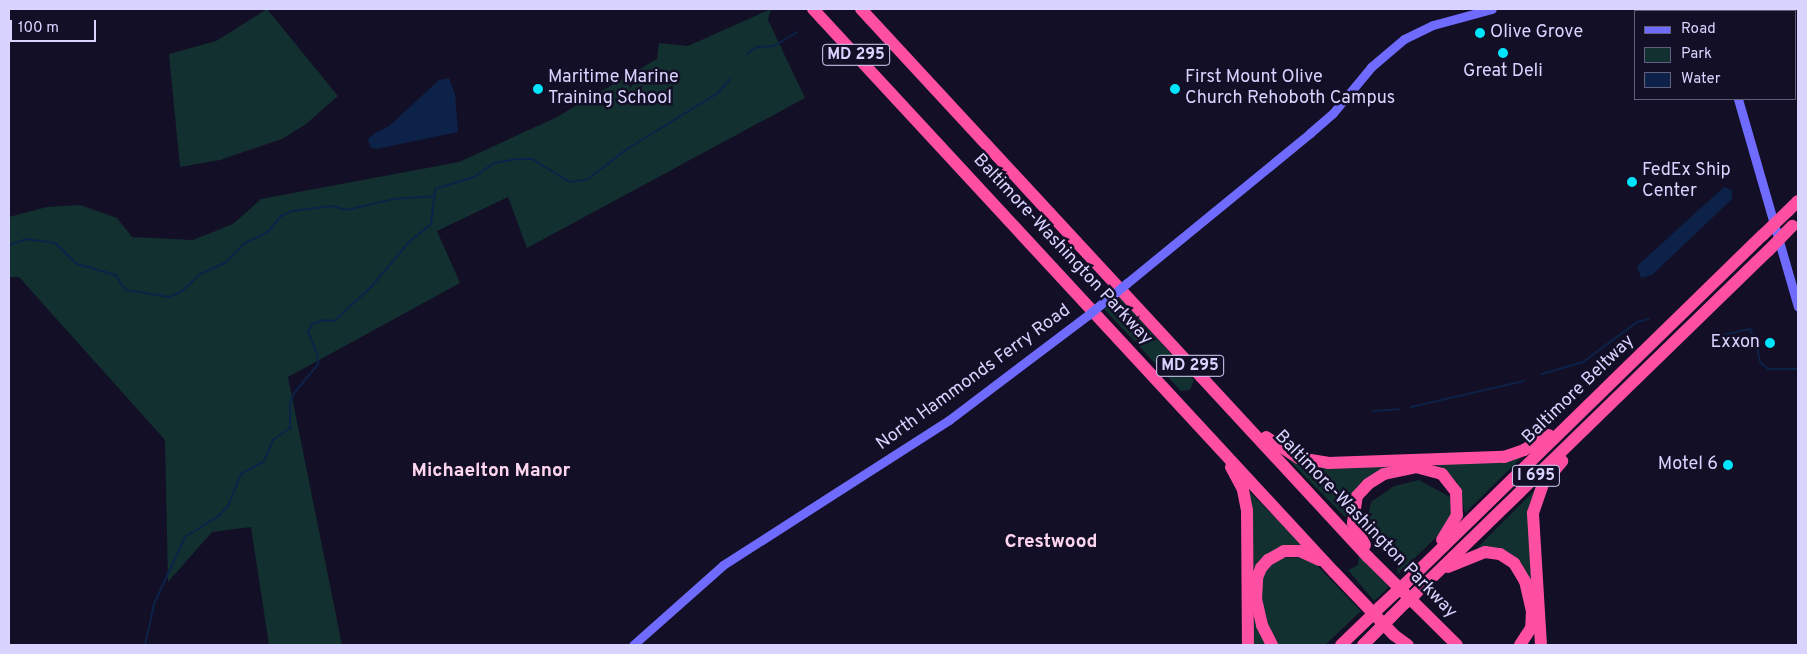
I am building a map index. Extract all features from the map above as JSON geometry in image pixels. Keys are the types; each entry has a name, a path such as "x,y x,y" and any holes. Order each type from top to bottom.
{"highway":[{"name":"Baltimore-Washington Parkway","path":"813,9 1155,376 1204,432 1334,572 1394,635 1408,645"},
{"name":"Baltimore-Washington Parkway","path":"862,9 1237,416 1401,584 1422,613 1457,645"},
{"name":"Baltimore Beltway","path":"1341,645 1401,584 1424,565 1798,201"},
{"name":"Baltimore Beltway","path":"1370,639 1796,223"},
{"path":"1541,645 1533,530 1539,494 1557,465 1644,370"},
{"path":"1237,416 1288,453 1308,461 1328,463 1504,457 1534,445 1579,414"},
{"path":"1204,432 1229,462 1246,501 1248,645"},
{"path":"1401,584 1362,540 1353,523 1356,496 1368,484 1384,474 1416,467 1434,469 1448,479 1456,492 1458,508 1454,523 1424,565"},
{"path":"1272,645 1262,625 1256,589 1257,578 1268,560 1284,551 1300,551 1316,558 1334,572"},
{"path":"1428,581 1453,564 1478,553 1493,552 1507,558 1519,570 1531,602 1531,628 1520,645"},
{"path":"1422,613 1467,645"},
{"path":"1334,645 1356,631"},
{"path":"1394,635 1403,645"}],"street":[{"name":"North Hammonds Ferry Road","path":"633,645 723,565 949,420 1088,315 1333,113 1372,67 1404,39 1432,25 1492,9"},
{"path":"1738,100 1797,296 1798,307"}],"green space":[{"path":"267,9 338,96 306,124 282,139 220,160 180,167 169,54 216,41"},
{"path":"771,9 768,20 805,98 527,248 508,197 437,231 460,283 288,377 342,645 269,645 251,527 212,532 168,582 165,440 19,277 9,277 9,217 47,207 80,205 117,218 132,237 193,240 233,224 261,199 459,162 555,118 657,59 659,43 688,46"},
{"path":"1120,297 1194,380 1190,390 1181,391 1104,309"},
{"path":"1284,455 1306,463 1416,463 1379,473 1345,517"},
{"path":"1519,456 1521,458 1465,513 1457,482 1438,466 1424,462"},
{"path":"1419,480 1450,497 1452,510 1446,528 1398,574 1396,558 1368,516 1371,502 1394,486"},
{"path":"1540,485 1531,587 1489,548 1477,548"},
{"path":"1247,489 1307,550 1281,549 1252,585"},
{"path":"1359,556 1389,587 1374,601 1348,570 1358,565"},
{"path":"1309,557 1361,611 1325,645 1278,645 1263,617 1261,572 1274,558"},
{"path":"1257,618 1267,645 1251,645 1251,620"}],"water":[{"path":"449,78 455,94 458,132 376,149 370,147 368,139 375,133 388,127 439,80"},
{"path":"1724,187 1732,190 1732,199 1652,275 1641,278 1637,266"}],"waterway":[{"path":"747,54 757,47 774,46 797,32"},
{"path":"145,645 154,604 185,537 219,516 228,506 241,474 264,461 273,440 290,428 290,403 294,393 318,364 317,353 308,332 312,324 324,320 334,321 371,287 409,242 431,224 435,189 474,177 494,163 516,159 532,159 570,182 588,179 627,149 718,93 730,79"},
{"path":"9,245 26,239 55,243 77,264 115,275 126,290 169,297 181,292 200,274 225,263 245,243 268,232 281,216 292,211 332,206 347,210 394,199 433,196"},
{"path":"1542,374 1583,362 1637,322 1649,319"},
{"path":"1711,333 1723,335 1750,329 1756,341 1760,362 1768,369 1798,369"},
{"path":"1411,407 1524,381"},
{"path":"1373,411 1399,409"}],"place":[{"name":"Olive Grove","path":"1480,33"},
{"name":"Great Deli","path":"1503,53"},
{"name":"Maritime Marine Training School","path":"538,89"},
{"name":"First Mount Olive Church Rehoboth Campus","path":"1175,89"},
{"name":"FedEx Ship Center","path":"1632,182"},
{"name":"Exxon","path":"1770,343"},
{"name":"Motel 6","path":"1728,465"}],"district":[{"name":"Michaelton Manor","path":"491,472"},
{"name":"Crestwood","path":"1051,543"}]}
